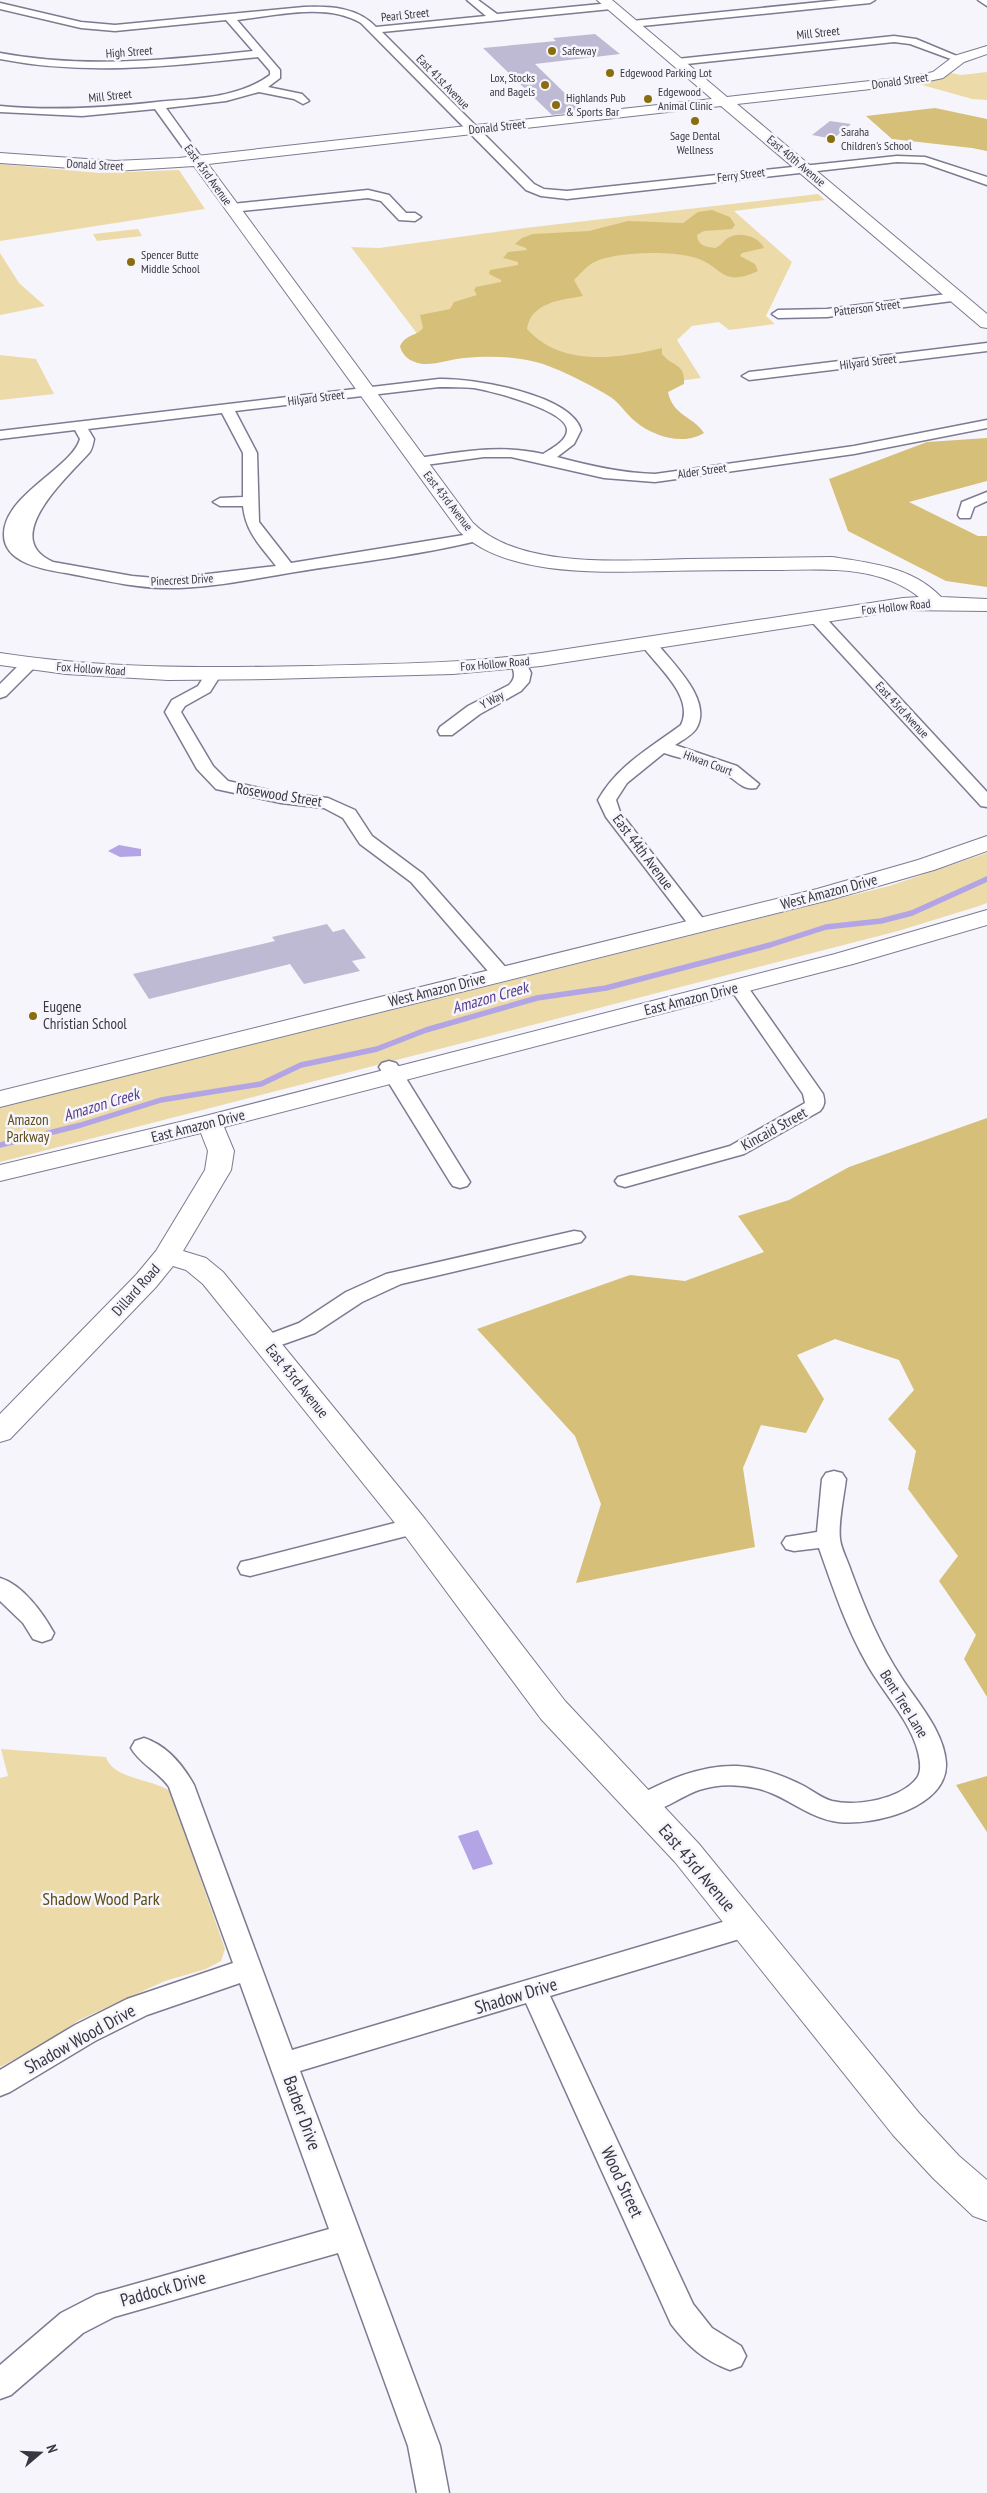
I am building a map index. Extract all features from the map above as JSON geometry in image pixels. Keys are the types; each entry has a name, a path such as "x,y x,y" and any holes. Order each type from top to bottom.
{"street":[{"path":"472,0 495,18"},
{"path":"632,24 870,0"},
{"path":"983,0 987,3"},
{"name":"Pearl Street","path":"0,6 81,25 115,28 295,10 327,10 356,16 375,30 495,18 608,3"},
{"name":"East 40th Avenue","path":"608,3 987,323"},
{"path":"229,17 275,70 276,76 257,88"},
{"name":"East 41st Avenue","path":"375,30 471,130 530,187 548,193 568,195"},
{"name":"Mill Street","path":"677,62 894,39 912,41 959,59"},
{"name":"Donald Street","path":"0,158 115,166 198,161 929,78 948,69 959,59 987,50"},
{"name":"High Street","path":"0,56 52,66 107,68 261,53"},
{"path":"257,88 298,96 304,101"},
{"name":"Mill Street","path":"0,109 67,113 223,98 237,96 257,88"},
{"name":"East 43rd Avenue","path":"158,105 366,392 466,527 476,537 496,548 521,556 580,566 832,563 893,576 920,588 935,603"},
{"name":"Ferry Street","path":"568,195 914,159 935,163 987,181"},
{"path":"232,208 368,194 385,198 403,216 415,217"},
{"name":"Patterson Street","path":"778,314 827,313 955,297"},
{"name":"Hilyard Street","path":"749,376 987,347"},
{"name":"Hilyard Street","path":"0,435 452,382 498,389 558,412 573,423 575,430 573,437 545,459"},
{"path":"227,409 250,454 252,522 258,533 287,569"},
{"name":"Alder Street","path":"418,462 493,453 523,454 608,476 633,479 654,478 854,450 987,424"},
{"name":"Pinecrest Drive","path":"80,426 87,439 84,450 26,504 13,522 10,535 14,545 23,555 41,563 60,568 155,583 188,582 287,569 476,537"},
{"path":"965,515 967,505 987,496"},
{"path":"220,502 250,501"},
{"name":"Fox Hollow Road","path":"0,659 29,664 110,671 214,673 394,670 518,662 649,644 903,604 987,605"},
{"name":"East 43rd Avenue","path":"817,618 987,802"},
{"name":"East 44th Avenue","path":"649,644 689,697 693,708 693,719 688,728 620,779 607,800 612,813 699,925"},
{"name":"Y Way","path":"446,731 474,710 515,688 521,682 523,673 518,662"},
{"path":"0,693 29,664"},
{"name":"Rosewood Street","path":"214,673 204,689 178,703 173,712 211,776 222,785 230,788 281,798 328,803 342,809 349,814 372,846 417,878 501,974"},
{"name":"Hiwan Court","path":"663,747 731,770 750,784"},
{"name":"West Amazon Drive","path":"0,1099 882,878 926,865 987,843"},
{"name":"East Amazon Drive","path":"0,1173 209,1123 392,1071 738,987 987,918"},
{"name":"Kincaid Street","path":"625,1181 737,1150 813,1107 815,1103 813,1094 738,987"},
{"path":"392,1071 460,1182"},
{"name":"Dillard Road","path":"0,1432 116,1314 167,1255 218,1170 221,1160 221,1145 209,1123"},
{"path":"267,1343 315,1324 354,1297 394,1279 574,1237"},
{"name":"East 43rd Avenue","path":"167,1255 196,1264 205,1270 267,1343 414,1526 553,1710 688,1853 906,2124 946,2167 987,2204"},
{"name":"Bent Tree Lane","path":"642,1805 691,1782 723,1776 739,1776 772,1783 828,1810 858,1812 894,1804 911,1797 924,1787 932,1776 933,1762 924,1733 869,1646 858,1624 828,1539 834,1479"},
{"path":"250,1568 414,1526"},
{"path":"794,1543 828,1539"},
{"path":"0,1587 32,1617 42,1633"},
{"name":"Barber Drive","path":"144,1748 172,1771 181,1785 247,1969 284,2064 424,2446 433,2493"},
{"name":"Shadow Drive","path":"284,2064 746,1926"},
{"name":"Shadow Wood Drive","path":"0,2084 84,2033 137,2007 247,1969"},
{"name":"Wood Street","path":"534,1990 682,2314 701,2338 730,2356"},
{"name":"Paddock Drive","path":"0,2385 72,2323 98,2309 348,2237"}],"green space":[{"path":"987,72 987,100 972,99 915,83 932,81 951,73 961,75"},
{"path":"0,164 100,173 179,170 205,209 0,241"},
{"path":"818,194 825,200 734,211 792,262 766,316 775,324 729,330 719,322 692,326 677,340 701,378 624,388 517,347 435,357 351,247 379,248 525,228"},
{"path":"138,229 142,236 97,241 93,234"},
{"path":"0,253 19,283 45,306 0,315"},
{"path":"0,355 36,359 54,394 0,400"},
{"name":"Amazon Parkway","path":"987,853 987,903 979,906 898,931 0,1162 0,1108 889,886"},
{"name":"Shadow Wood Park","path":"1,1749 106,1757 116,1770 170,1791 225,1949 221,1961 206,1969 165,1981 79,2020 47,2042 0,2067 0,1778 8,1776"}],"shaded area":[{"path":"935,108 987,119 987,151 892,139 866,116"},
{"path":"712,210 730,217 735,225 732,229 704,231 697,235 699,242 715,248 732,236 743,235 758,240 764,248 742,253 740,256 755,264 758,271 746,276 730,277 705,262 686,255 642,253 612,256 591,264 574,280 583,296 557,301 541,308 534,313 527,329 541,341 556,350 573,355 608,357 662,348 662,354 683,372 684,384 668,392 674,406 700,427 704,433 696,437 678,439 659,435 636,422 612,398 586,383 544,364 519,359 491,357 464,358 433,364 420,364 410,360 402,351 400,346 403,342 423,328 420,315 450,309 454,302 477,295 474,290 476,287 501,282 501,280 489,274 490,270 518,265 518,262 503,258 508,252 527,250 515,244 522,238 533,234 589,231 628,221 683,223 698,212"},
{"path":"987,438 987,481 909,502 978,536 987,536 987,587 946,581 848,531 829,479 927,442"},
{"path":"119,845 141,849 141,856 120,857 108,851"},
{"path":"987,1118 987,1697 964,1659 976,1635 939,1581 958,1556 908,1489 916,1451 888,1419 914,1390 899,1360 835,1339 797,1355 824,1399 806,1433 761,1425 743,1468 755,1547 576,1583 601,1504 575,1436 477,1329 630,1275 685,1281 764,1252 738,1216 789,1200 849,1167"},
{"path":"987,1776 987,1832 956,1785"},
{"path":"478,1830 493,1864 473,1870 458,1836"}],"building":[{"path":"595,34 620,54 535,64 583,111 552,115 483,48 556,41 553,38"},
{"name":"Saraha Children's School","path":"830,121 851,124 833,139 812,135"},
{"path":"327,924 333,932 344,929 366,958 352,961 360,971 304,984 290,964 149,999 133,974 275,941 272,937"}],"waterway":[{"name":"Amazon Creek","path":"0,1145 81,1125 161,1100 261,1084 301,1065 377,1049 426,1030 537,998 606,988 770,945 826,927 881,921 912,913 987,879"}],"place":[{"name":"Safeway","path":"552,51"},
{"name":"Edgewood Parking Lot","path":"610,73"},
{"name":"Lox, Stocks and Bagels","path":"545,85"},
{"name":"Edgewood Animal Clinic","path":"648,99"},
{"name":"Highlands Pub & Sports Bar","path":"556,105"},
{"name":"Sage Dental Wellness","path":"695,121"},
{"name":"Saraha Children's School","path":"831,139"},
{"name":"Spencer Butte Middle School","path":"131,262"},
{"name":"Eugene Christian School","path":"33,1016"}]}
